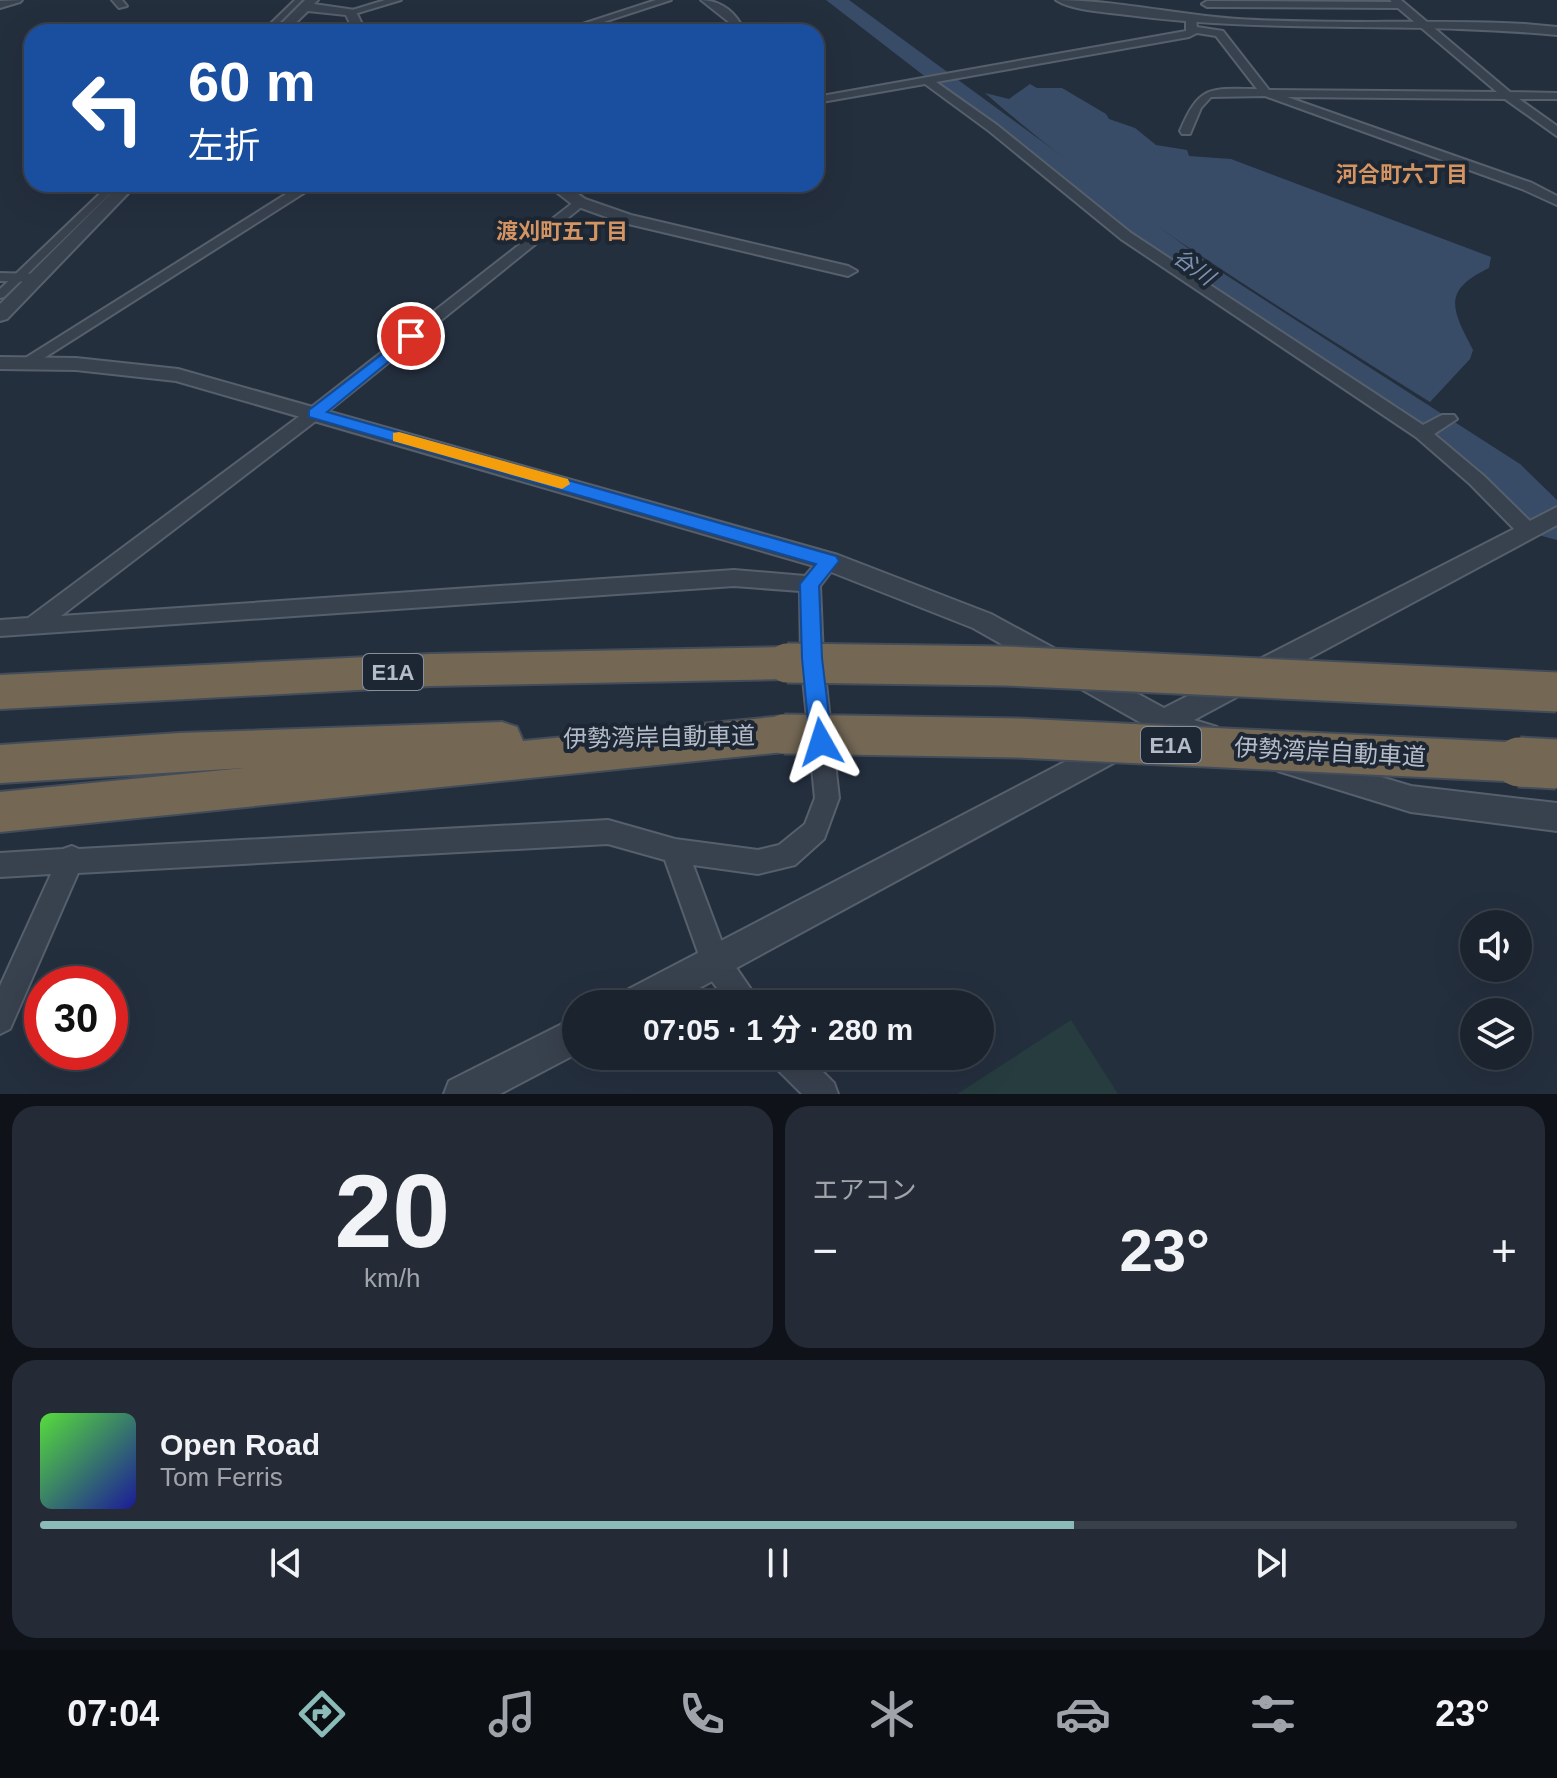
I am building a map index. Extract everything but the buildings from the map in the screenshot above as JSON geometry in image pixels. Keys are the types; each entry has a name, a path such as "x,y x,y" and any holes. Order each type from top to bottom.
{"highway":[{"name":"E1A","path":"0,692 431,670 787,663 1006,666 1557,692"},
{"name":"伊勢湾岸自動車道","path":"0,764 180,752 410,743 784,734 1065,740 1557,764"},
{"path":"0,812 784,734"}],"street":[{"path":"0,5 16,0"},
{"path":"276,24 305,2 351,12 396,0"},
{"path":"589,24 666,0"},
{"path":"706,0 731,16 734,24"},
{"path":"1062,0 1191,24 1219,33 1266,93 1527,186 1557,201"},
{"path":"1193,0 1207,4 1398,2 1508,96 1557,132"},
{"path":"286,24 305,2"},
{"path":"1207,4 1213,15"},
{"path":"351,12 356,24"},
{"path":"1191,24 1424,25 1557,31"},
{"path":"824,99 1189,34 1191,24"},
{"path":"931,81 1126,236 1424,431 1529,530"},
{"path":"1186,131 1199,100 1213,92 1557,96"},
{"path":"0,295 107,192"},
{"path":"0,315 121,192"},
{"path":"27,362 298,192"},
{"path":"565,192 579,202 626,219 848,271"},
{"path":"32,626 315,413 579,202"},
{"path":"0,277 37,278"},
{"path":"0,363 129,368 178,375 829,561 982,621 1164,722 1345,781 1411,799 1557,817"},
{"path":"1424,431 1448,419"},
{"path":"662,990 1557,515"},
{"path":"0,865 72,858 608,832 675,851 758,862 786,856 815,831 827,798 812,658 810,584 829,561"},
{"path":"0,628 719,579 810,584"},
{"path":"675,851 715,962 736,990"},
{"path":"0,1019 72,858"},
{"path":"462,1094 562,1042"},
{"path":"800,1070 823,1094"}],"green space":[{"path":"1071,1020 1118,1094 957,1094"}],"water":[{"path":"1030,84 1037,88 1062,88 1106,114 1109,119 1135,128 1156,145 1187,150 1189,156 1231,159 1491,257 1489,268 1463,285 1455,303 1460,324 1473,350 1470,359 1430,402 1145,218 1037,137 985,93 1009,99"}],"waterway":[{"name":"谷川","path":"836,0 1206,277 1506,474 1557,525"}],"slow traffic":[{"path":"399,437 562,484"}],"district":[{"name":"河合町六丁目","path":"1402,174"},
{"name":"渡刈町五丁目","path":"562,231"}],"route":[{"path":"411,336 315,413 829,561 810,584 812,658 821,742"}]}
